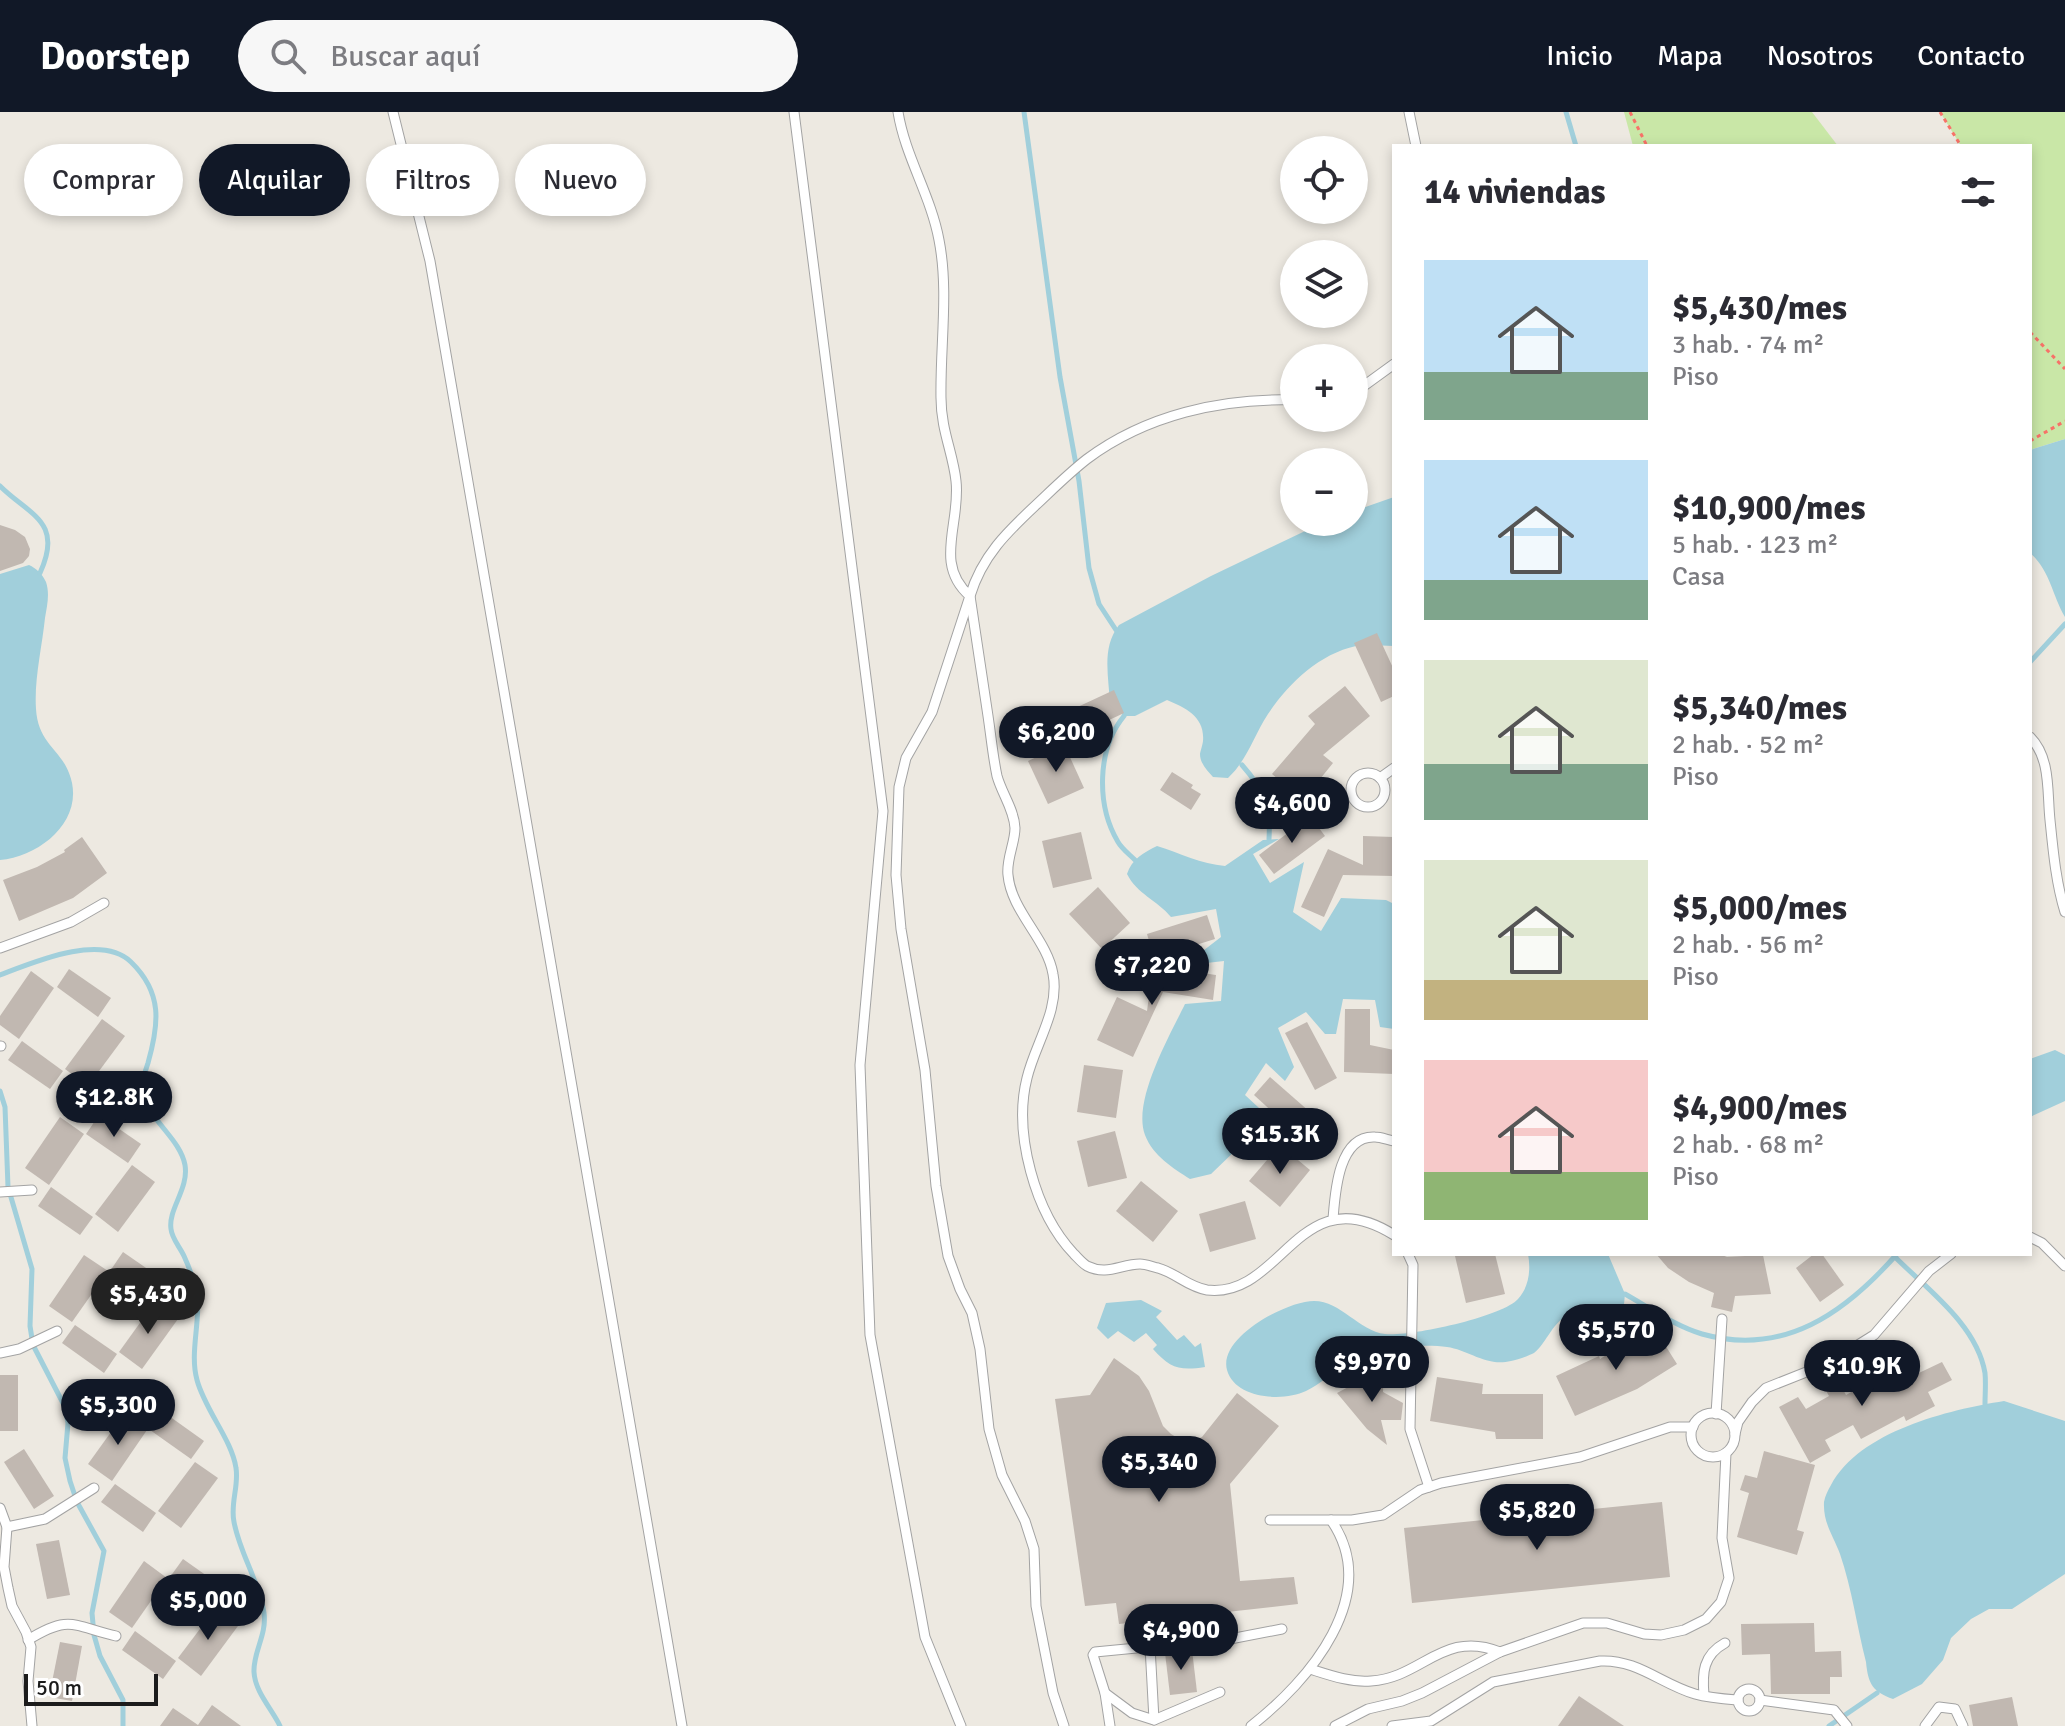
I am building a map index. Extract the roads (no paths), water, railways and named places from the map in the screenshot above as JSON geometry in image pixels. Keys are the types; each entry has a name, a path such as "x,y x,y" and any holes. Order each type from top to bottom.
{"lane":[{"path":"393,112 430,261 682,1726"},
{"path":"794,112 883,811 860,1065 870,1335 925,1637 961,1726"},
{"path":"898,112 939,237 943,271 943,431 956,481 951,568 958,585 970,596 998,778 1015,828 1007,874 1011,890 1053,972 1055,994 1026,1080 1023,1108 1031,1174 1054,1229 1086,1266 1105,1271 1140,1264 1164,1270 1189,1285 1210,1290 1246,1282 1297,1238 1333,1219 1351,1219 1392,1234"},
{"path":"1409,112 1416,144"},
{"path":"1368,383 1392,365"},
{"path":"1064,1726 1053,1693 1038,1619 1034,1549 1025,1521 1002,1475 989,1429 980,1349 972,1313 948,1256 936,1186 925,1070 901,929 896,875 899,787 906,758 932,712 983,562 998,541 1084,461 1133,432 1201,407 1236,401 1280,400"},
{"path":"2032,739 2046,766 2055,857 2065,912"},
{"path":"1380,778 1392,769"},
{"path":"0,948 71,922 104,903"},
{"path":"1333,1219 1345,1154 1372,1136 1392,1141"},
{"path":"1,1192 27,1191"},
{"path":"2032,1238 2042,1243 2065,1266"},
{"path":"1409,1256 1413,1265 1410,1429 1429,1487"},
{"path":"1735,1434 1729,1421 1716,1414 1702,1417 1693,1427 1692,1441 1699,1452 1712,1457 1726,1453 1731,1448 1735,1434 1738,1422 1766,1388 1814,1370 1874,1335 1928,1273 1949,1256"},
{"path":"1716,1414 1722,1322"},
{"path":"0,1353 57,1331"},
{"path":"1270,1520 1331,1520 1383,1515 1441,1483 1580,1457 1670,1427 1693,1427"},
{"path":"1335,1726 1368,1709 1422,1693 1500,1652 1583,1623 1607,1623 1644,1634 1661,1635 1684,1630 1706,1619 1721,1602 1729,1578 1722,1538 1726,1453"},
{"path":"7,1527 45,1519 94,1488"},
{"path":"0,1508 7,1527 4,1567 12,1606 31,1647 28,1705 32,1726"},
{"path":"1251,1726 1291,1692 1310,1669 1343,1611 1349,1581 1341,1541 1331,1520"},
{"path":"28,1640 58,1624 73,1623 116,1636"},
{"path":"1110,1726 1105,1693 1093,1655 1095,1652 1230,1639 1282,1629"},
{"path":"1704,1695 1703,1670 1716,1648 1725,1643"},
{"path":"1310,1669 1339,1678 1370,1682 1399,1676 1444,1651 1461,1647 1481,1644 1500,1652"},
{"path":"1150,1646 1154,1720"},
{"path":"1392,1726 1431,1721 1493,1682 1600,1661 1614,1660 1633,1665 1678,1687 1738,1700"},
{"path":"1749,1689 1758,1694 1760,1700 1757,1707 1747,1710 1741,1707 1738,1700 1742,1691 1749,1689"},
{"path":"1105,1693 1132,1713 1154,1720 1220,1692"},
{"path":"1760,1700 1834,1710 1847,1726"},
{"path":"1925,1726 1939,1707 1955,1709 1963,1726"}],"water":[{"path":"2065,439 2065,617 2046,575 2032,555 2032,449"},
{"path":"1392,498 1392,646 1356,646 1317,663 1295,681 1276,703 1241,763 1228,778 1213,777 1203,764 1200,758 1203,741 1201,726 1187,710 1167,700 1135,716 1124,716 1110,705 1108,653 1119,625 1295,536 1368,536 1368,506"},
{"path":"29,565 43,577 48,591 36,687 38,721 45,738 69,773 73,789 72,805 57,832 45,843 16,857 0,860 0,574"},
{"path":"1279,839 1253,854 1270,883 1304,862 1293,912 1321,931 1341,898 1386,900 1392,903 1392,1029 1380,1027 1375,1000 1343,999 1336,1034 1325,1034 1306,1012 1278,1028 1294,1067 1285,1081 1266,1063 1245,1095 1272,1120 1211,1174 1190,1179 1153,1149 1142,1121 1154,1068 1185,1004 1221,1001 1224,961 1189,965 1221,937 1216,909 1171,917 1136,887 1127,874 1139,857 1157,846 1199,861 1225,866 1263,840"},
{"path":"2055,1050 2065,1055 2065,1101 2032,1116 2032,1058"},
{"path":"1528,1256 1609,1256 1625,1294 1624,1304 1565,1317 1534,1353 1511,1361 1494,1362 1447,1347 1405,1347 1347,1366 1306,1391 1273,1397 1261,1396 1239,1387 1227,1370 1227,1358 1243,1334 1288,1307 1324,1302 1367,1328 1385,1334 1433,1329 1475,1319 1509,1306 1525,1289"},
{"path":"1141,1300 1162,1311 1156,1317 1177,1340 1184,1335 1195,1347 1201,1343 1205,1367 1188,1369 1170,1364 1153,1349 1157,1345 1146,1333 1134,1342 1118,1331 1108,1339 1097,1328 1106,1303"},
{"path":"2004,1401 2065,1421 2065,1574 2012,1609 1989,1609 1971,1619 1951,1638 1943,1660 1922,1684 1893,1699 1876,1690 1868,1676 1848,1581 1825,1516 1826,1495 1844,1466 1884,1437 1932,1417"}],"waterway":[{"path":"1024,112 1089,568 1099,604 1116,630"},
{"path":"1566,112 1575,144"},
{"path":"0,486 32,513 46,530 48,542 40,573"},
{"path":"2032,660 2065,624"},
{"path":"1124,716 1115,729 1104,761 1103,795 1111,827 1120,845 1135,860"},
{"path":"1242,765 1256,782 1264,799 1269,817 1269,839"},
{"path":"0,975 67,953 103,950 131,962 149,985 156,1022 143,1092 151,1111 177,1146 185,1165 184,1182 172,1214 171,1229 188,1264 196,1290 198,1312 194,1358 197,1380 234,1457 237,1475 234,1522 264,1613 264,1629 254,1665 255,1679 280,1726"},
{"path":"0,1091 5,1107 8,1187 32,1269 30,1326 33,1345 65,1407 68,1423 65,1458 70,1481 77,1502 104,1551 92,1613 94,1635 100,1656 123,1700 123,1726"},
{"path":"1625,1294 1692,1331 1732,1340 1760,1340 1811,1325 1834,1311 1856,1295 1895,1256"},
{"path":"1895,1257 1949,1309 1972,1339 1985,1373 1985,1404"},
{"path":"1829,1726 1877,1693"}]}
